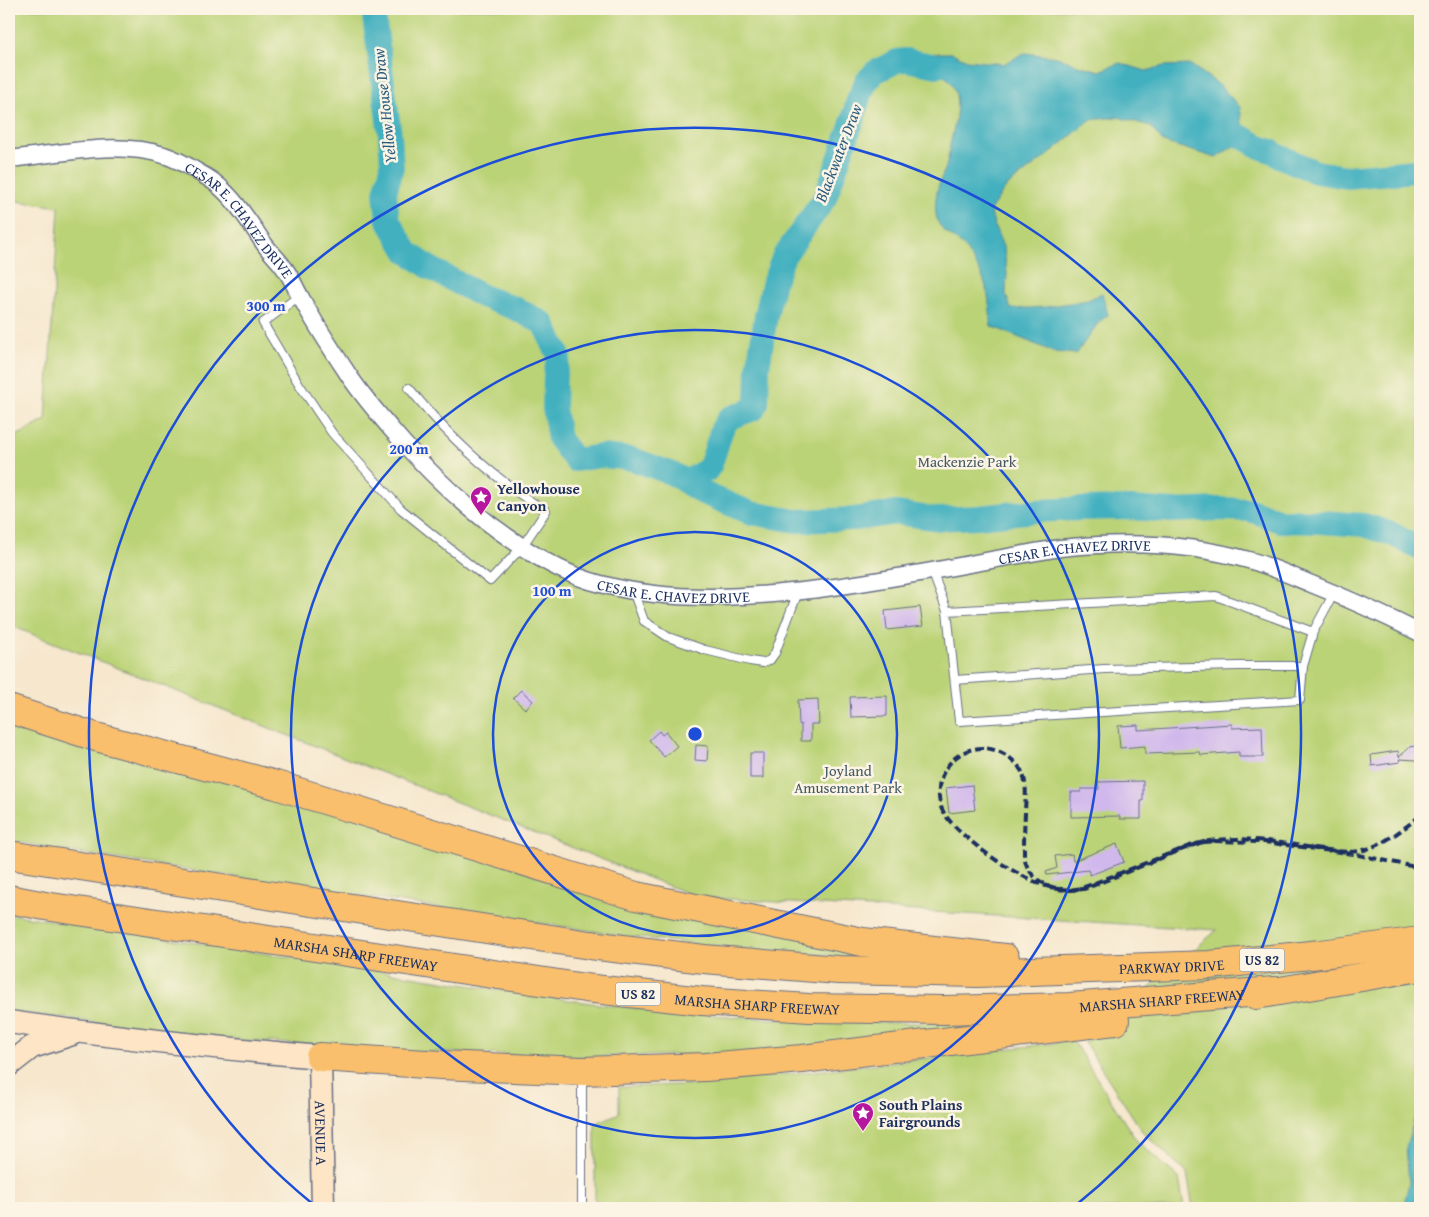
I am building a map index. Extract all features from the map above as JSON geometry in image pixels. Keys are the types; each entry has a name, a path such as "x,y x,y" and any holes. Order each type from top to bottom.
{"highway":[{"path":"9,709 96,737 276,785 636,896 863,942 1103,969"},
{"name":"US 82","path":"9,855 590,945 704,959 838,970 977,973 1103,969"},
{"name":"MARSHA SHARP FREEWAY","path":"9,899 55,908 576,987 702,1001 809,1008 944,1010 1068,1007 1274,991"},
{"name":"PARKWAY DRIVE","path":"1103,969 1209,965 1322,954 1420,941"},
{"name":"US 82","path":"1274,991 1420,967"},
{"path":"320,1057 582,1071 706,1067 812,1058 1154,1016 1274,991"}],"main road":[{"path":"9,1022 215,1048 320,1057"},
{"path":"9,1065 32,1047 77,1032"},
{"name":"AVENUE A","path":"320,1057 323,1208"}],"street":[{"name":"CESAR E. CHAVEZ DRIVE","path":"9,158 100,149 123,149 165,155 184,163 214,182 240,210 286,270 299,296 346,373 375,411 407,447 463,504 522,547 572,575 600,584 670,596 702,598 745,596 798,592 840,586 1060,548 1089,545 1150,544 1183,547 1252,561 1334,593 1420,633"}],"lane":[{"path":"299,296 263,323 299,384 332,433 401,509 490,580 522,547 546,511 509,486 479,462 428,412 409,388"},
{"path":"932,571 947,611 960,721 1300,700 1303,666 1313,632 1334,593"},
{"path":"633,591 644,621 668,637 705,650 763,663 770,660 775,653 798,592"},
{"path":"947,611 1216,596 1313,632"},
{"path":"955,680 1104,669 1303,666"},
{"path":"582,1071 582,1208"}],"green space":[{"name":"Mackenzie Park","path":"9,9 1420,9 1420,1208 1193,1208 1187,1173 1142,1131 1085,1043 1217,930 697,897 9,625 9,440 46,420 59,207 9,200"},
{"path":"9,722 856,950 856,957 743,949 625,936 66,851 9,840"},
{"path":"9,914 574,1001 687,1013 795,1020 975,1023 975,1029 738,1054 572,1057 368,1050 217,1038 9,1011"},
{"name":"South Plains Fairgrounds","path":"1073,1041 1136,1140 1179,1178 1184,1208 595,1208 595,1124 619,1113 619,1087 703,1084"}],"water":[{"path":"952,53 967,60 1003,64 1025,53 1057,57 1100,71 1120,63 1146,71 1164,66 1191,65 1218,84 1240,107 1244,139 1216,158 1163,142 1150,126 1118,117 1090,120 1007,186 990,210 1004,249 1007,273 1006,294 1011,309 1046,307 1088,300 1102,293 1108,315 1099,322 1076,354 1054,352 991,326 988,297 980,272 964,247 945,231 938,222 935,207 936,196 948,158 955,120 956,93 944,75 906,60 911,55"},
{"path":"1420,1108 1420,1208 1403,1208 1409,1183 1406,1147 1416,1114"}],"building":[{"path":"920,607 923,626 887,630 885,611"},
{"path":"521,690 533,701 525,709 513,698"},
{"path":"887,696 887,716 851,717 850,697"},
{"path":"818,699 819,724 811,724 811,741 801,741 798,700"},
{"path":"1232,724 1232,728 1262,727 1263,757 1239,757 1239,752 1201,755 1200,752 1145,754 1145,746 1120,748 1118,726 1138,725 1138,730"},
{"path":"659,731 662,735 666,732 677,746 664,757 649,740"},
{"path":"696,745 708,746 707,761 695,760"},
{"path":"1415,746 1420,751 1420,756 1416,760 1399,759 1400,762 1372,766 1371,755 1398,751 1399,757 1410,747"},
{"path":"750,753 763,753 763,778 750,778"},
{"path":"1143,781 1141,819 1120,819 1120,816 1071,817 1071,792 1081,792 1081,789 1099,789 1098,782"},
{"path":"972,785 975,810 949,813 946,788"},
{"path":"1117,844 1124,862 1090,875 1088,870 1047,875 1046,872 1057,868 1055,856 1072,854 1073,861"}],"waterway":[{"name":"Yellow House Draw","path":"373,9 390,135 392,167 385,193 388,220 407,252 430,268 482,296 514,308 543,323 559,356 555,375 554,408 559,439 575,460 601,456 632,459 673,474 703,493 751,513 796,521 854,519 897,513 938,519 1079,509 1250,510 1280,521 1364,525 1392,534 1420,549"},
{"name":"Blackwater Draw","path":"692,486 693,478 707,470 711,464 722,429 729,418 754,409 757,403 758,368 766,316 774,281 784,256 825,198 853,120 858,100 866,82 875,72 897,61 906,60 937,66"},
{"name":"Blackwater Draw","path":"1217,123 1260,147 1273,152"},
{"name":"Blackwater Draw","path":"1279,156 1316,172 1347,177 1420,169"}],"railway":[{"path":"1420,816 1386,840 1364,850 1352,852 1339,851 1268,841 1238,839 1207,841 1192,845 1082,888 1063,889 1054,888 1038,880 1031,873 1027,865 1024,856 1025,782 1017,764 1010,758 990,749 977,748 965,752 954,758 946,768 941,779 939,793 941,807 945,814 977,846 1021,875 1042,885 1053,888 1064,890 1087,888 1191,846 1215,841 1264,842 1354,854 1420,868"}],"place":[{"name":"Yellowhouse Canyon","path":"481,516"},
{"name":"South Plains Fairgrounds","path":"863,1132"}],"park label":[{"name":"Joyland Amusement Park","path":"848,778"}]}
